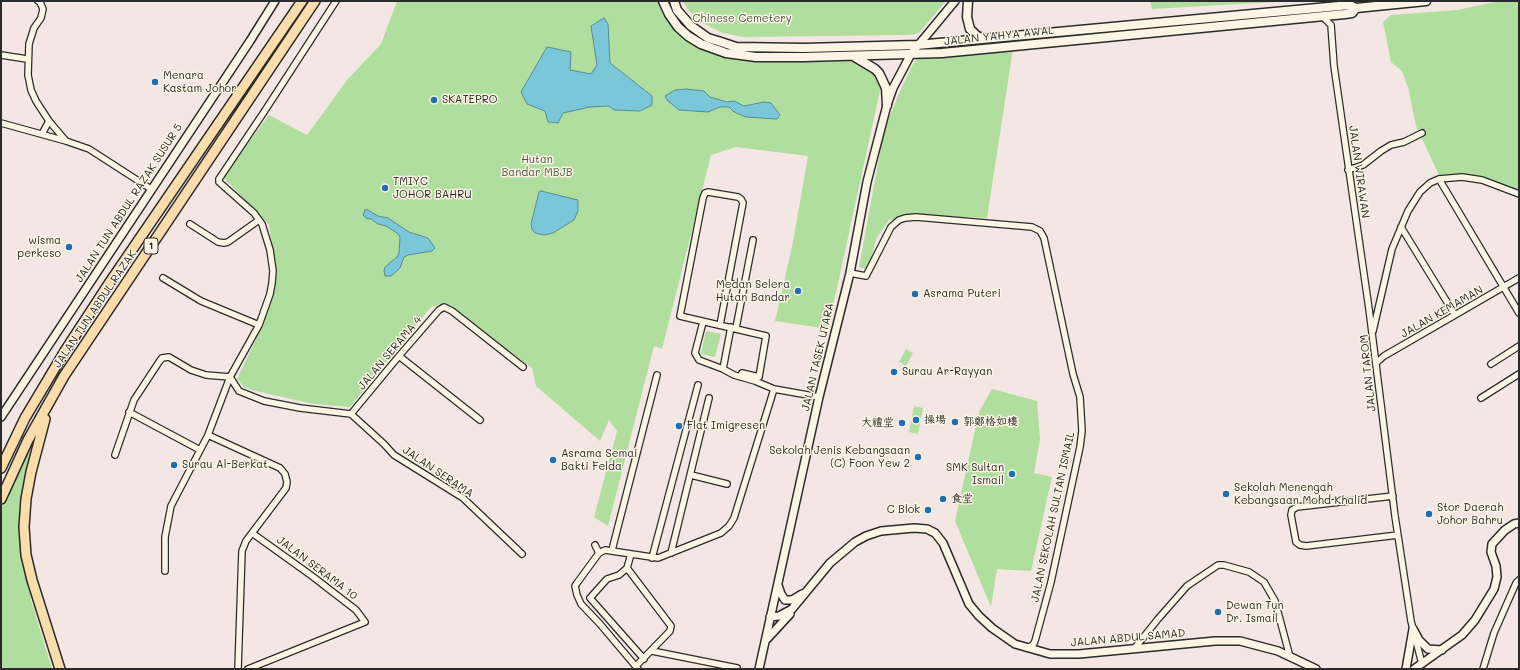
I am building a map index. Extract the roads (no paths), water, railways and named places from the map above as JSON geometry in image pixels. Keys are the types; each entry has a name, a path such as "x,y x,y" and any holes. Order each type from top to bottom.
{"highway":[{"name":"JALAN TUN ABDUL RAZAK","path":"1,468 25,418 65,351 110,282 302,1"},
{"name":"JALAN TUN ABDUL RAZAK","path":"1,499 28,440 64,376 315,1"},
{"path":"60,669 32,580 26,555 24,527 26,500 42,424 64,376"}],"main road":[{"name":"JALAN YAHYA AWAL","path":"663,1 669,14 678,27 688,36 701,44 726,53 756,56 854,56 942,53 1340,15 1352,13 1356,8"},
{"name":"JALAN YAHYA AWAL","path":"674,1 678,10 691,26 708,38 736,47 804,48 917,45 1326,4 1350,5 1356,8 1426,1"},
{"path":"968,1 967,17 970,29 977,36 986,39"},
{"path":"854,56 879,73 886,88 887,105"}],"street":[{"name":"JALAN TUN ABDUL RAZAK SUSUR 5","path":"1,417 250,41 274,1"},
{"path":"165,571 165,537 171,506 208,435 230,377 259,325 270,294 273,271 270,250 262,224 254,213 219,182 219,178 336,1"},
{"name":"JALAN TASEK UTARA","path":"759,669 820,397 850,273 867,182 887,105 893,88 910,54 955,1"},
{"path":"39,2 43,9 34,28 29,44 27,59 28,75 31,90 49,122 66,141"},
{"path":"1322,16 1330,25 1340,15"},
{"name":"JALAN WIRAWAN","path":"1330,25 1348,170 1372,334"},
{"path":"1,55 27,59"},
{"path":"42,134 49,122"},
{"path":"1,123 89,149 151,189"},
{"path":"1348,170 1364,164 1391,145 1404,142 1422,133"},
{"name":"JALAN TAROM","path":"1422,664 1413,629 1398,535 1372,334 1392,249 1408,211 1420,192 1430,183 1439,179 1462,177 1482,180 1519,194"},
{"path":"1439,179 1519,313"},
{"path":"720,325 743,201 738,198 706,192 703,198 680,316 703,322 720,325 734,327 766,336 759,377 742,373 741,377"},
{"name":"JALAN SEKOLAH SULTAN ISMAIL","path":"850,273 866,276 891,227 899,220 905,218 916,217 1032,227 1040,231 1044,238 1080,397 1082,430 1051,582 1035,641 1033,645 1027,648"},
{"path":"190,224 218,242 224,243 228,242 259,220"},
{"path":"1401,227 1455,315"},
{"path":"722,368 744,286 753,240"},
{"path":"162,278 201,301 259,325"},
{"name":"JALAN KEMAMAN","path":"1376,363 1519,278"},
{"path":"728,283 744,286"},
{"path":"1369,309 1376,308 1380,304"},
{"name":"JALAN SERAMA 4","path":"351,414 439,310 445,307 452,310 523,367"},
{"path":"703,322 696,355 699,360 722,368 729,373 774,389 820,397"},
{"path":"1491,364 1519,346"},
{"path":"399,356 480,420"},
{"path":"115,455 134,400 162,358 169,357 191,370 206,375 230,377"},
{"path":"1481,398 1519,374"},
{"path":"612,550 657,375"},
{"path":"230,377 239,391 264,401 300,408 351,414"},
{"path":"652,558 698,386"},
{"path":"639,664 581,604 577,598 577,583 599,554 605,550 612,550 631,556 658,558 721,533 729,526 734,518 774,389"},
{"path":"671,553 709,398"},
{"path":"129,412 200,450"},
{"name":"JALAN SERAMA","path":"351,414 394,455 463,498 522,554"},
{"path":"208,435 280,468 285,474 287,482 286,488 246,541 242,551 238,669"},
{"path":"691,475 727,484"},
{"path":"1393,496 1297,507 1292,510 1292,522 1296,542 1300,545 1306,546 1398,535"},
{"path":"1414,669 1462,635 1475,620 1494,589 1497,577 1496,566 1491,552 1492,544 1505,530 1514,524 1519,523"},
{"name":"JALAN ABDUL SAMAD","path":"770,617 776,617 792,609 830,563 854,542 881,531 927,529 935,533 943,543 969,604 979,616 1001,635 1015,644 1050,654 1064,655 1096,654 1216,640 1240,641 1263,646 1316,669"},
{"name":"JALAN SERAMA 10","path":"248,669 366,622 356,610 252,533"},
{"path":"595,545 599,554"},
{"path":"631,556 627,568 619,575 607,579 590,598 639,664"},
{"path":"1134,649 1187,586 1218,565 1224,565 1249,572 1264,582 1275,601 1290,657"},
{"path":"627,568 671,626 670,631 639,664"},
{"path":"1483,669 1494,633 1516,583 1519,580"},
{"path":"778,585 782,597 787,601 792,600 806,591"},
{"path":"765,641 796,608 798,601"},
{"path":"1413,629 1419,640 1428,649 1442,650"},
{"path":"1406,669 1413,629"},
{"path":"652,651 737,668"}],"water":[{"path":"604,18 608,24 610,63 652,96 652,105 640,111 614,110 609,106 590,107 563,113 558,123 548,122 545,111 527,104 521,92 547,47 571,52 570,70 591,74 597,65 591,26"},
{"path":"686,89 704,91 710,97 727,102 734,101 744,106 764,102 771,103 780,115 777,119 746,117 734,112 729,107 720,107 708,112 679,110 667,100 665,96 675,90"},
{"path":"541,191 578,200 578,211 574,220 553,233 544,235 535,233 531,224 539,192"},
{"path":"365,210 368,210 378,216 388,218 409,232 428,238 435,248 432,251 404,257 400,268 391,276 385,276 385,267 397,257 399,253 400,237 397,233 386,226 366,218 363,215"}],"place":[{"name":"Menara Kastam Johor","path":"155,82"},
{"name":"SKATEPRO","path":"434,100"},
{"name":"TMIYC JOHOR BAHRU","path":"385,188"},
{"name":"wisma perkeso","path":"69,247"},
{"name":"Medan Selera Hutan Bandar","path":"798,291"},
{"name":"Asrama Puteri","path":"915,294"},
{"name":"Surau Ar-Rayyan","path":"894,372"},
{"name":"操場","path":"916,420"},
{"name":"郭鄭格如樓","path":"955,422"},
{"name":"大禮堂","path":"902,423"},
{"name":"Flat Imigresen","path":"679,426"},
{"name":"Sekolah Jenis Kebangsaan (C) Foon Yew 2","path":"918,457"},
{"name":"Asrama Semai Bakti Felda","path":"553,460"},
{"name":"Surau Al-Berkat","path":"174,465"},
{"name":"SMK Sultan Ismail","path":"1012,474"},
{"name":"Sekolah Menengah Kebangsaan Mohd Khalid","path":"1226,494"},
{"name":"食堂","path":"943,499"},
{"name":"C Blok","path":"928,510"},
{"name":"Stor Daerah Johor Bahru","path":"1429,514"},
{"name":"Dewan Tun Dr. Ismail","path":"1218,612"}],"park label":[{"name":"Chinese Cemetery","path":"742,19"},
{"name":"Hutan Bandar MBJB","path":"537,166"}]}
